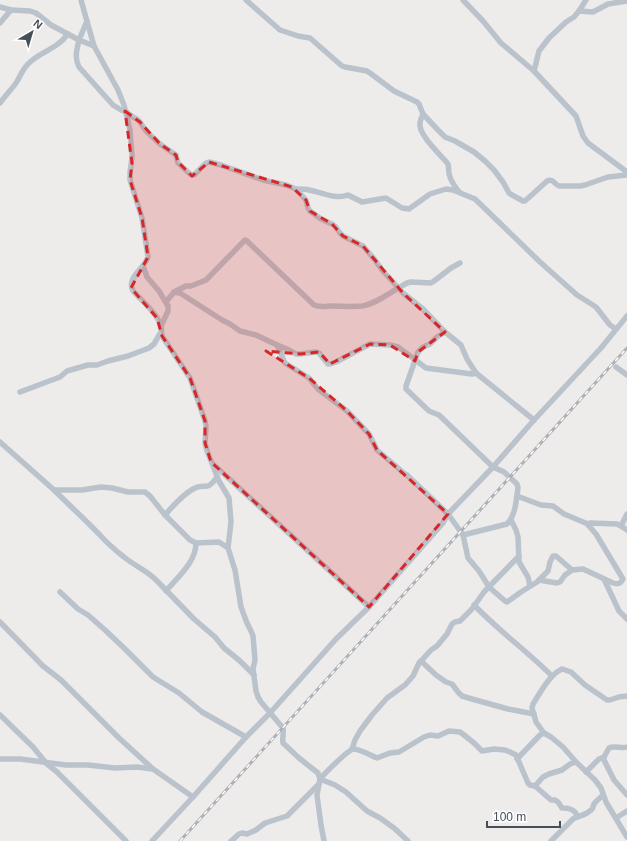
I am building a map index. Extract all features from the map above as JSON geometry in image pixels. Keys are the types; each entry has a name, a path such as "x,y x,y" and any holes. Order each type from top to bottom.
{"street":[{"path":"81,0 94,46 122,98 130,130 132,158 130,180 142,218 148,257 133,279 131,288 153,312 161,329 162,336 190,378 205,421 204,443 217,476 229,498 231,522 228,548 235,570 241,607 246,623 253,636 255,660 253,669 255,687 258,697 283,728 283,743 318,773 319,782 317,795 324,841"},
{"path":"246,0 282,32 310,38 342,66 367,71 394,91 417,102 423,114 445,137 474,152 485,161 494,170 509,193 523,201 525,201 550,180 559,186 580,186 608,176 627,174"},
{"path":"463,0 501,43 534,71 576,116 583,136 588,143 627,174"},
{"path":"534,71 539,51 549,38 566,22 574,17 586,0"},
{"path":"579,11 593,12 608,4 627,1"},
{"path":"0,7 36,13 51,25 94,46"},
{"path":"0,23 11,10"},
{"path":"87,21 79,40 76,56 79,67 113,105 125,111 140,122 146,131 160,144 176,155 178,163 192,175 194,175 206,163 209,162 221,164 263,180 286,185 296,189 307,189 332,196 344,197 348,195 362,202 386,198 406,209 409,209 430,194 449,189 459,192 479,202 571,290 596,306 610,325 616,329"},
{"path":"0,103 16,83 28,64 59,44 68,34"},
{"path":"423,114 420,124 422,134 448,164 449,176 459,192"},
{"path":"296,189 306,200 310,211 321,219 335,226 340,233 350,240 363,246 403,293 423,309 445,332 461,345 467,359 476,373 534,420"},
{"path":"166,302 174,292 186,286 191,286 206,280 245,240 247,240 314,305 318,307 362,306 378,300 407,283 431,283 460,263"},
{"path":"20,392 60,377 67,371 88,365 97,365 128,356 149,348 154,344 168,311 168,306 159,291 147,277 143,266"},
{"path":"174,292 183,294 240,331 256,334 296,354 319,353 326,362 330,364 370,344 390,344 398,347 426,368 472,374 476,373"},
{"path":"152,841 336,639 369,607 426,543 448,514 493,467 534,420 601,348 627,316"},
{"path":"445,332 418,352 406,389 429,411 438,415 493,467 504,472 517,484 518,488 511,520 506,524 463,535"},
{"path":"277,345 285,363 309,378 318,389 347,411 369,434 377,450 408,475 448,514 463,535 468,558 479,571 489,587 505,601 507,602 539,580 548,571 553,556 572,570"},
{"path":"616,367 627,375"},
{"path":"0,442 54,490 123,557 154,577 166,591 215,637 224,648 254,675"},
{"path":"211,462 369,607"},
{"path":"165,515 180,499 192,490 209,486 213,483 217,476"},
{"path":"54,490 82,490 101,487 128,492 144,492 150,496 165,515 190,540 196,543 218,542 228,548"},
{"path":"517,496 541,505 553,506 564,514 588,524 617,524 627,530"},
{"path":"621,526 627,514"},
{"path":"511,520 517,533 520,562 528,577 530,586"},
{"path":"539,580 558,583 572,570 583,569 617,584 624,579 596,534 588,524"},
{"path":"196,549 202,542"},
{"path":"166,591 187,567 194,555 196,543"},
{"path":"231,841 239,834 247,834 256,830 265,823 286,816 346,753 352,749 360,731 370,718 387,698 405,685 413,676 421,661 437,646 447,634 452,624 461,620 484,592 519,556"},
{"path":"604,579 619,611 627,619"},
{"path":"60,592 78,609 88,615 105,630 153,677 180,693 202,712 246,737"},
{"path":"474,606 552,676"},
{"path":"0,622 43,666 61,680 119,738 153,769 193,797"},
{"path":"421,661 436,675 452,684 462,696 472,700 534,714"},
{"path":"627,696 607,700 585,685 571,672 562,669 558,670 552,676 533,704 532,708 536,722 544,734 551,737 564,747 601,788 601,797 606,802 627,837"},
{"path":"0,715 33,747 46,763 57,772 126,841"},
{"path":"352,749 356,749 377,758 390,753 399,752 430,735 438,736 449,731 456,732 464,735 482,751 494,749 505,750 516,755 528,783 535,786 551,800 558,802 562,808 566,807 572,809 577,816"},
{"path":"517,759 540,736 544,734"},
{"path":"586,772 601,757 604,757 611,746 627,747"},
{"path":"604,757 610,773 627,796"},
{"path":"0,759 20,759 66,765 88,765 115,768 137,767 153,769"},
{"path":"535,786 543,777 562,770 570,764 576,762"},
{"path":"319,782 335,785 346,792 367,811 394,828 408,841"},
{"path":"551,841 569,822 577,816 582,816 590,811 601,797"},
{"path":"616,818 627,811"}],"highlighted area":[{"path":"125,111 140,122 160,144 176,155 178,162 192,176 209,162 292,187 306,200 310,211 332,224 343,236 363,246 403,293 445,332 418,352 415,361 390,345 370,344 330,364 319,352 300,354 266,351 309,378 347,411 369,434 377,450 448,514 369,607 211,462 205,443 205,421 190,378 162,336 157,318 131,288 148,257 142,218 130,180 132,163"}],"railway":[{"path":"180,841 627,348"}]}
